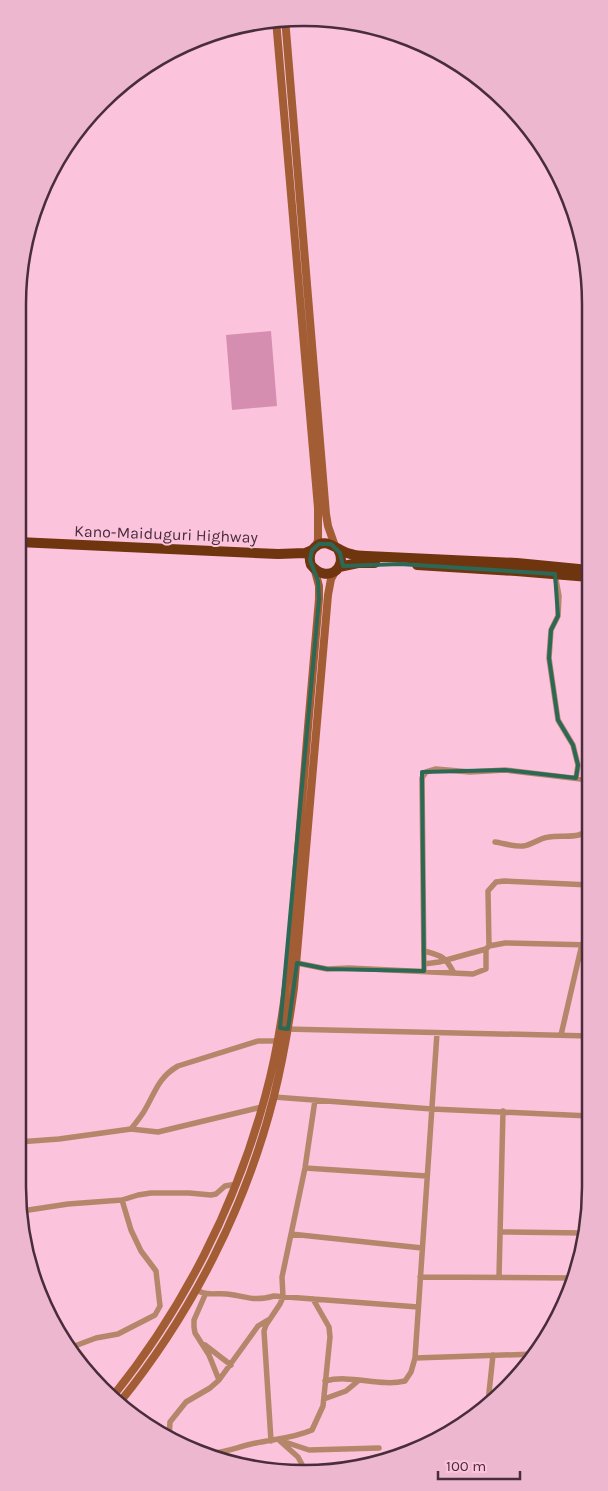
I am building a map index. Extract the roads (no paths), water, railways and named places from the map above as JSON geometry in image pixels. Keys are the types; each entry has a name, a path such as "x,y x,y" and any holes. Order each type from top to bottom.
{"highway":[{"name":"Kano-Maiduguri Highway","path":"26,542 278,554 304,553 314,548"},
{"path":"582,569 517,563 366,556 351,554 327,543 314,548 310,555 313,568 328,574 337,569 358,563 366,563 582,576"},
{"path":"336,548 341,558 337,569"},
{"name":"Kano-Maiduguri Highway","path":"26,549 290,559 306,562 313,568"}],"main road":[{"path":"286,27 326,514 336,548"},
{"path":"277,28 318,508 318,540 314,548"},
{"path":"116,1391 140,1361 186,1288 226,1210 237,1184 262,1107 278,1041 284,1028 318,609 319,586 313,568"},
{"path":"123,1398 156,1354 196,1290 238,1205 274,1097 284,1028 297,963 328,595 331,580 337,569"}],"street":[{"path":"555,574 560,596 558,616 551,630 549,658 558,720 573,745 578,765 576,778"},
{"path":"424,967 422,778 426,772 436,770 470,772 505,770 582,779"},
{"path":"494,842 521,846 532,844 551,836 560,837 582,834"},
{"path":"297,963 308,967 327,969 424,967 454,973 473,974 486,969 488,891 496,882 582,885"},
{"path":"424,967 506,943 582,944 561,1036"},
{"path":"424,951 441,956 447,960 454,973"},
{"path":"284,1028 582,1036"},
{"path":"325,1381 336,1378 396,1383 405,1381 411,1372 415,1358 437,1033"},
{"path":"131,1129 144,1112 157,1085 168,1072 178,1066 258,1041 278,1041"},
{"path":"274,1097 432,1109 582,1116"},
{"path":"271,1441 264,1331 283,1297 282,1277 305,1168 315,1100"},
{"path":"26,1141 131,1129 158,1132 262,1107"},
{"path":"499,1277 503,1111"},
{"path":"305,1168 427,1176"},
{"path":"28,1211 68,1204 122,1200 151,1193 211,1195 216,1194 225,1186 237,1184"},
{"path":"76,1345 96,1338 118,1334 155,1315 160,1306 156,1270 141,1251 131,1230 122,1200"},
{"path":"500,1232 577,1233"},
{"path":"291,1234 422,1248"},
{"path":"420,1277 566,1278"},
{"path":"196,1290 205,1295 228,1294 251,1299 274,1296 418,1307"},
{"path":"205,1295 194,1320 195,1333 213,1363 219,1380"},
{"path":"222,1452 258,1442 279,1440 312,1430 320,1414 324,1399 330,1338 329,1327 313,1299"},
{"path":"170,1430 170,1422 186,1402 210,1388 219,1380 258,1326 270,1318"},
{"path":"203,1344 231,1365"},
{"path":"415,1358 525,1354"},
{"path":"489,1394 493,1355"},
{"path":"324,1399 346,1390 358,1381"},
{"path":"279,1440 309,1450 379,1448"},
{"path":"279,1440 298,1457 303,1465"}]}
